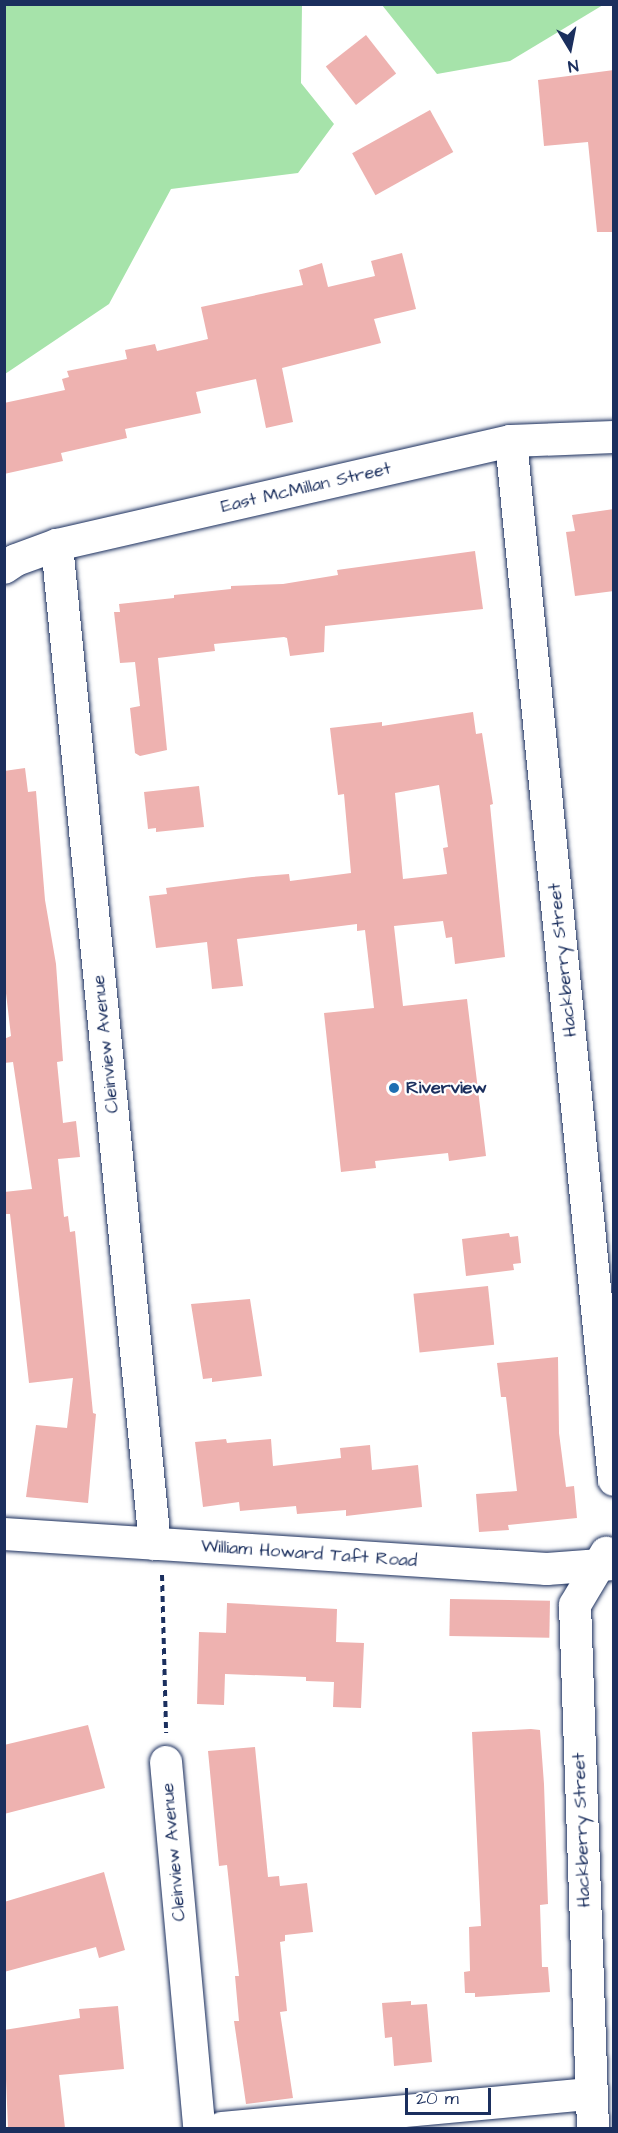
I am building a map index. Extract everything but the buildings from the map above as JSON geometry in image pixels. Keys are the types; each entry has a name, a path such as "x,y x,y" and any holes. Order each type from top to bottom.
{"street":[{"name":"East McMillan Street","path":"4,568 16,560 57,545 511,441 614,437"},
{"name":"Hackberry Street","path":"511,441 614,1480"},
{"name":"Cleinview Avenue","path":"57,545 155,1544"},
{"name":"William Howard Taft Road","path":"4,1534 547,1569 608,1558"},
{"name":"Hackberry Street","path":"593,2128 590,2094 575,1605 608,1558"},
{"name":"Cleinview Avenue","path":"166,1762 199,2128"},
{"path":"222,2128 590,2094"}],"path":[{"name":"Cleinview Avenue","path":"162,1575 166,1762"}],"green space":[{"path":"5,4 302,5 301,83 334,124 298,173 171,189 109,304 5,374"},
{"path":"382,5 603,5 510,61 437,74"}],"place":[{"name":"Riverview","path":"394,1088"}]}
